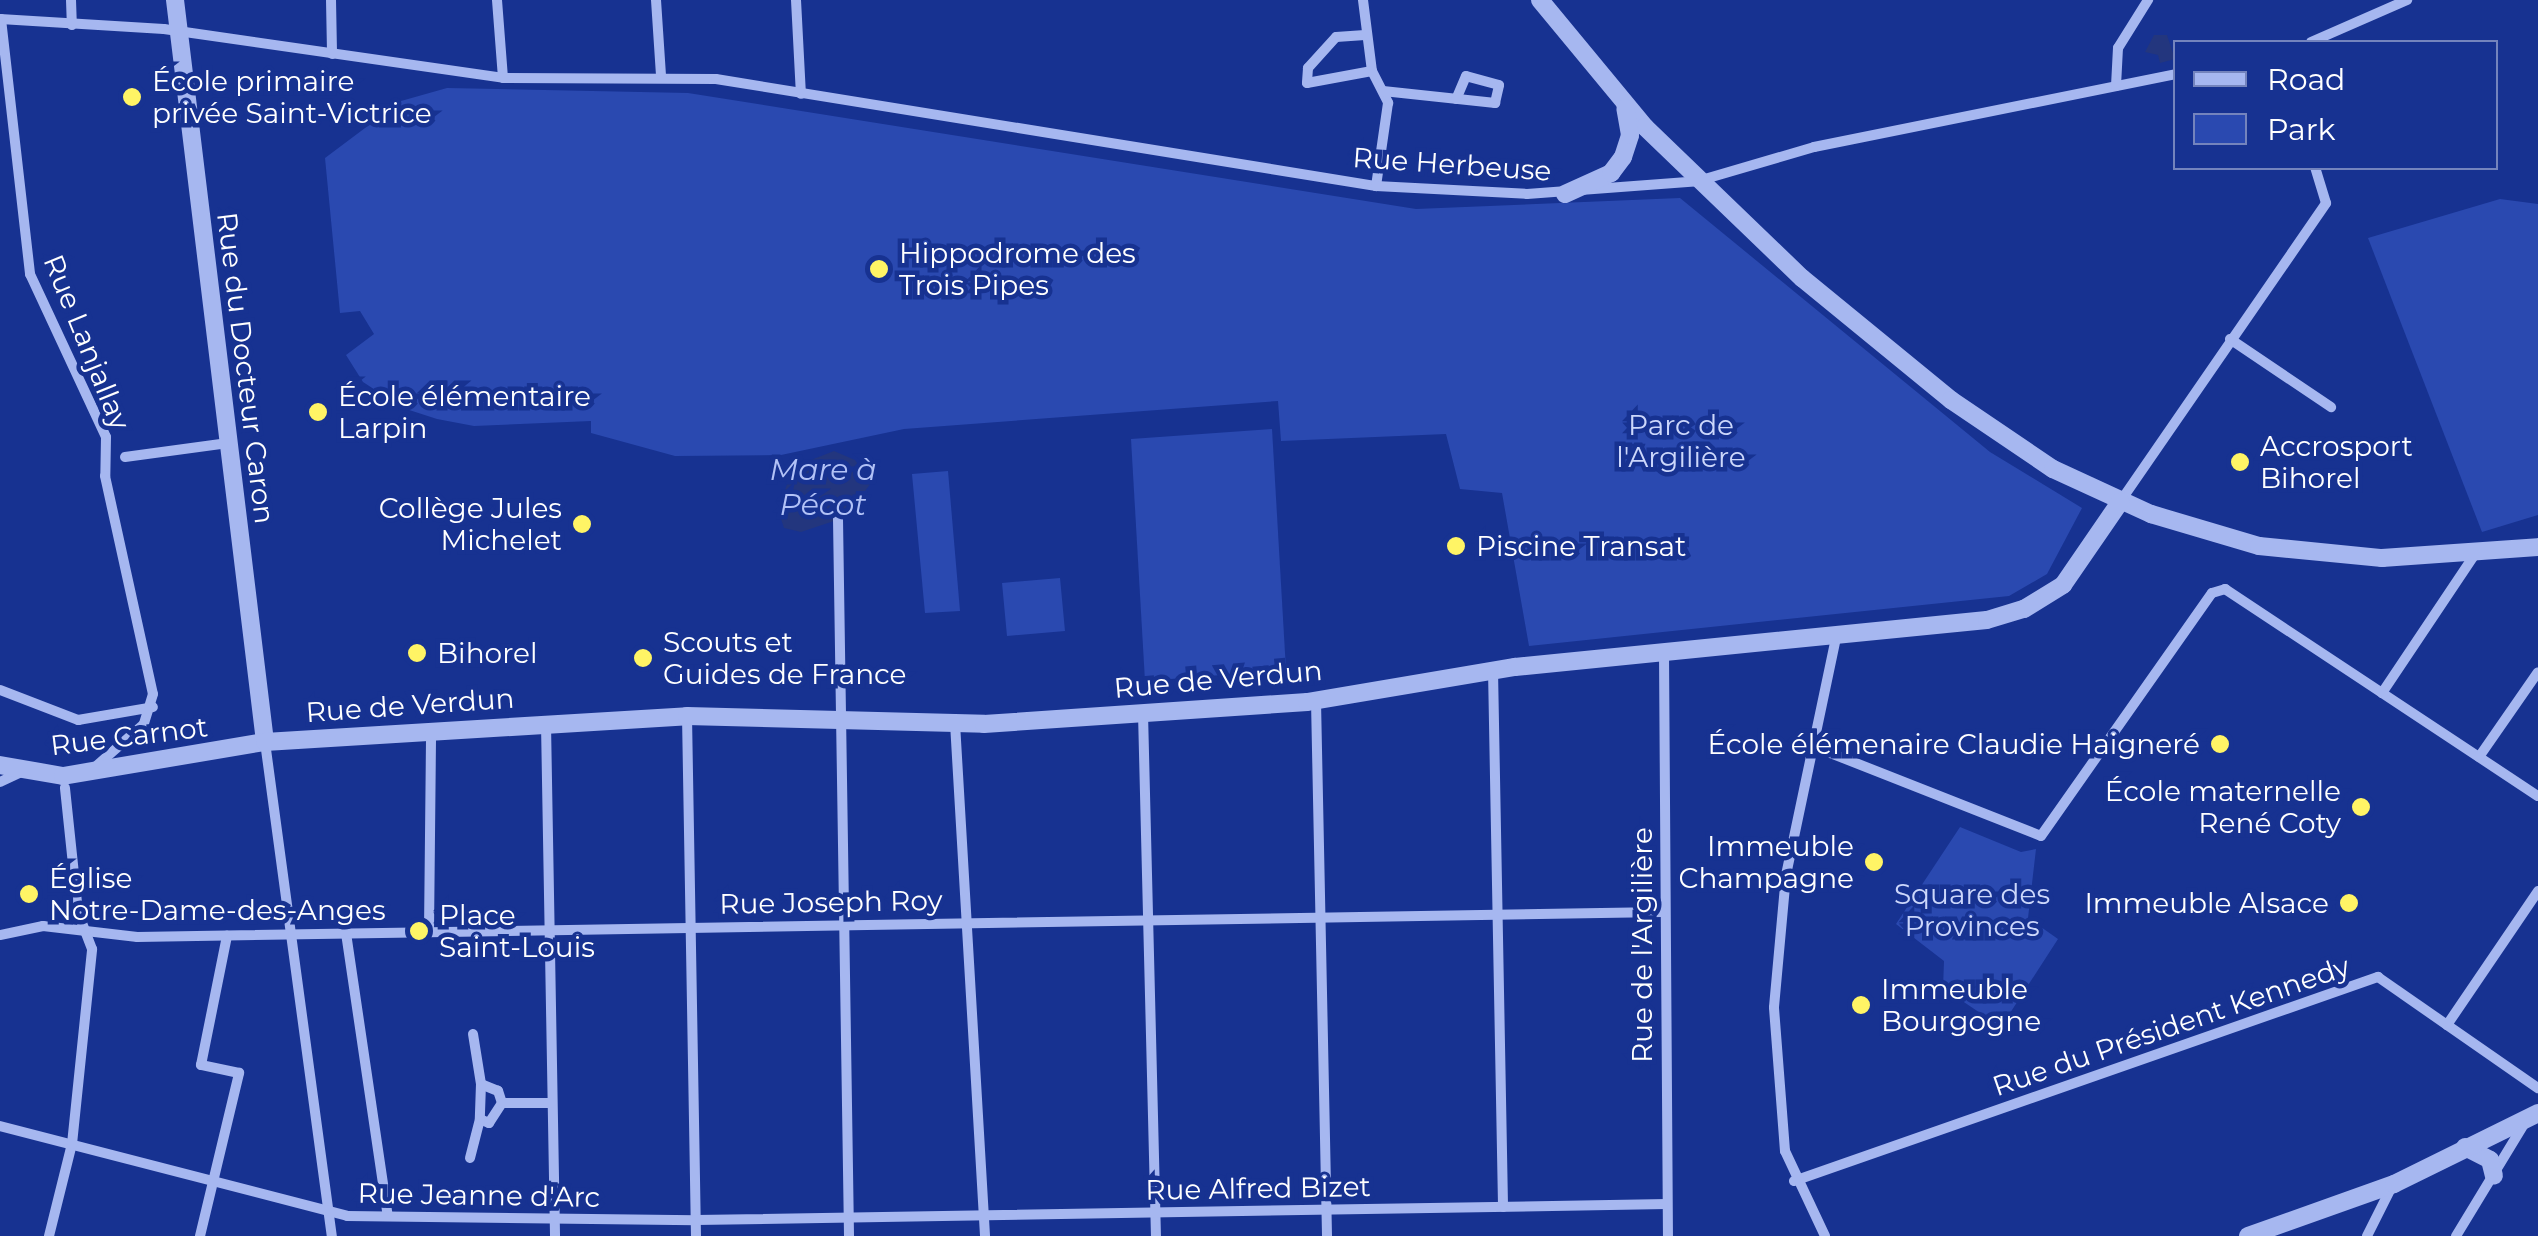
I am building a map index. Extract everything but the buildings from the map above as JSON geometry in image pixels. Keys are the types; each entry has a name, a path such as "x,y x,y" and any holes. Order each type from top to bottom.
{"street":[{"path":"71,0 72,25"},
{"name":"Rue du Docteur Caron","path":"175,0 176,33 266,742"},
{"path":"331,0 332,54"},
{"path":"496,0 503,78"},
{"path":"656,0 661,75"},
{"path":"796,0 801,94"},
{"path":"1364,0 1372,72 1388,103 1376,186"},
{"path":"1540,0 1624,102 1698,181 1802,278 1951,400 2053,469 2120,502 2259,546 2382,558 2538,547"},
{"path":"2116,86 2118,48 2148,0"},
{"path":"2317,40 2407,0"},
{"name":"Rue Herbeuse","path":"0,19 176,33 503,78 661,75 1376,186 1566,194 1698,181 1814,148 2173,75"},
{"name":"Rue Lanjallay","path":"0,19 4,110 30,274 106,437 105,476 153,707"},
{"path":"1365,34 1336,37 1308,68 1307,83 1372,72"},
{"path":"1384,91 1456,98"},
{"path":"1566,194 1611,173 1623,157 1630,135 1624,102"},
{"path":"2120,502 2326,203 2316,170"},
{"path":"2230,339 2331,407"},
{"path":"125,457 228,444"},
{"name":"Rue de Verdun","path":"266,742 687,716 955,723 1143,713 1316,700 1493,670 1836,637 2024,609 2063,584 2120,502"},
{"path":"838,518 849,1236"},
{"path":"2382,693 2475,554"},
{"path":"1810,745 2040,836 2212,593 2225,589 2538,796"},
{"path":"1825,1236 1794,1181 1779,1118 1774,1007 1783,893 1810,745 1836,637"},
{"name":"Rue de l'Argilière","path":"1664,654 1668,1236"},
{"path":"1493,670 1503,1206"},
{"path":"2479,757 2538,672"},
{"path":"0,690 78,720 153,707"},
{"path":"1316,700 1328,1236"},
{"path":"94,773 153,707"},
{"path":"1143,713 1156,1236"},
{"path":"687,716 696,1236"},
{"path":"955,723 985,1236"},
{"path":"546,724 555,1236"},
{"path":"429,931 431,732"},
{"path":"266,742 332,1236"},
{"name":"Rue Carnot","path":"0,765 21,772 94,773 266,742"},
{"path":"0,782 21,772"},
{"path":"50,1236 72,1144 92,949 83,934 65,788"},
{"path":"2447,1025 2538,890"},
{"name":"Rue Joseph Roy","path":"0,935 43,926 83,934 226,936 1663,912"},
{"path":"346,933 388,1216"},
{"path":"200,1236 238,1074 201,1065 226,936"},
{"name":"Rue du Président Kennedy","path":"1794,1181 2378,977 2538,1088"},
{"path":"470,1158 480,1119 481,1084 474,1034"},
{"path":"480,1119 496,1120 502,1103 498,1091 481,1084"},
{"path":"502,1103 551,1103"},
{"path":"2248,1236 2394,1184 2532,1116"},
{"path":"2456,1236 2532,1116"},
{"name":"Rue Jeanne d'Arc","path":"0,1126 347,1216 555,1220 849,1217"},
{"path":"2465,1147 2490,1160 2494,1176"},
{"path":"2366,1236 2394,1184"},
{"name":"Rue Alfred Bizet","path":"849,1217 1668,1204"}],"green space":[{"name":"Hippodrome des Trois Pipes","path":"447,88 688,93 1416,209 1680,198 1990,452 2082,508 2047,574 2009,596 1529,646 1502,493 1460,489 1446,434 1281,441 1278,401 904,429 781,455 675,456 591,433 591,421 474,426 437,419 403,408 363,382 346,355 374,334 360,311 340,313 325,158 401,101"},
{"path":"2500,199 2538,204 2538,515 2482,532 2368,238"},
{"path":"1272,429 1286,670 1145,681 1131,439"},
{"path":"948,471 960,611 925,613 912,474"},
{"path":"1060,578 1065,631 1007,636 1002,583"},
{"name":"Square des Provinces","path":"1960,827 2021,852 2036,849 2028,918 2058,939 2001,1027 1943,988 1944,961 1896,924"}],"water":[{"path":"2154,35 2167,35 2173,60 2160,63 2158,55 2145,52"},
{"name":"Mare à Pécot","path":"834,451 855,460 871,483 846,517 801,532 784,528 778,510 793,467"}],"place":[{"name":"École primaire privée Saint-Victrice","path":"132,97"},
{"name":"Hippodrome des Trois Pipes","path":"879,269"},
{"name":"École élémentaire Larpin","path":"318,412"},
{"name":"Accrosport Bihorel","path":"2240,462"},
{"name":"Collège Jules Michelet","path":"582,524"},
{"name":"Piscine Transat","path":"1456,546"},
{"name":"Bihorel","path":"417,653"},
{"name":"Scouts et Guides de France","path":"643,658"},
{"name":"École élémenaire Claudie Haigneré","path":"2220,744"},
{"name":"École maternelle René Coty","path":"2361,807"},
{"name":"Immeuble Champagne","path":"1874,862"},
{"name":"Église Notre-Dame-des-Anges","path":"29,894"},
{"name":"Immeuble Alsace","path":"2349,903"},
{"name":"Place Saint-Louis","path":"419,931"},
{"name":"Immeuble Bourgogne","path":"1861,1005"}],"park label":[{"name":"Parc de l'Argilière","path":"1681,441"}]}
